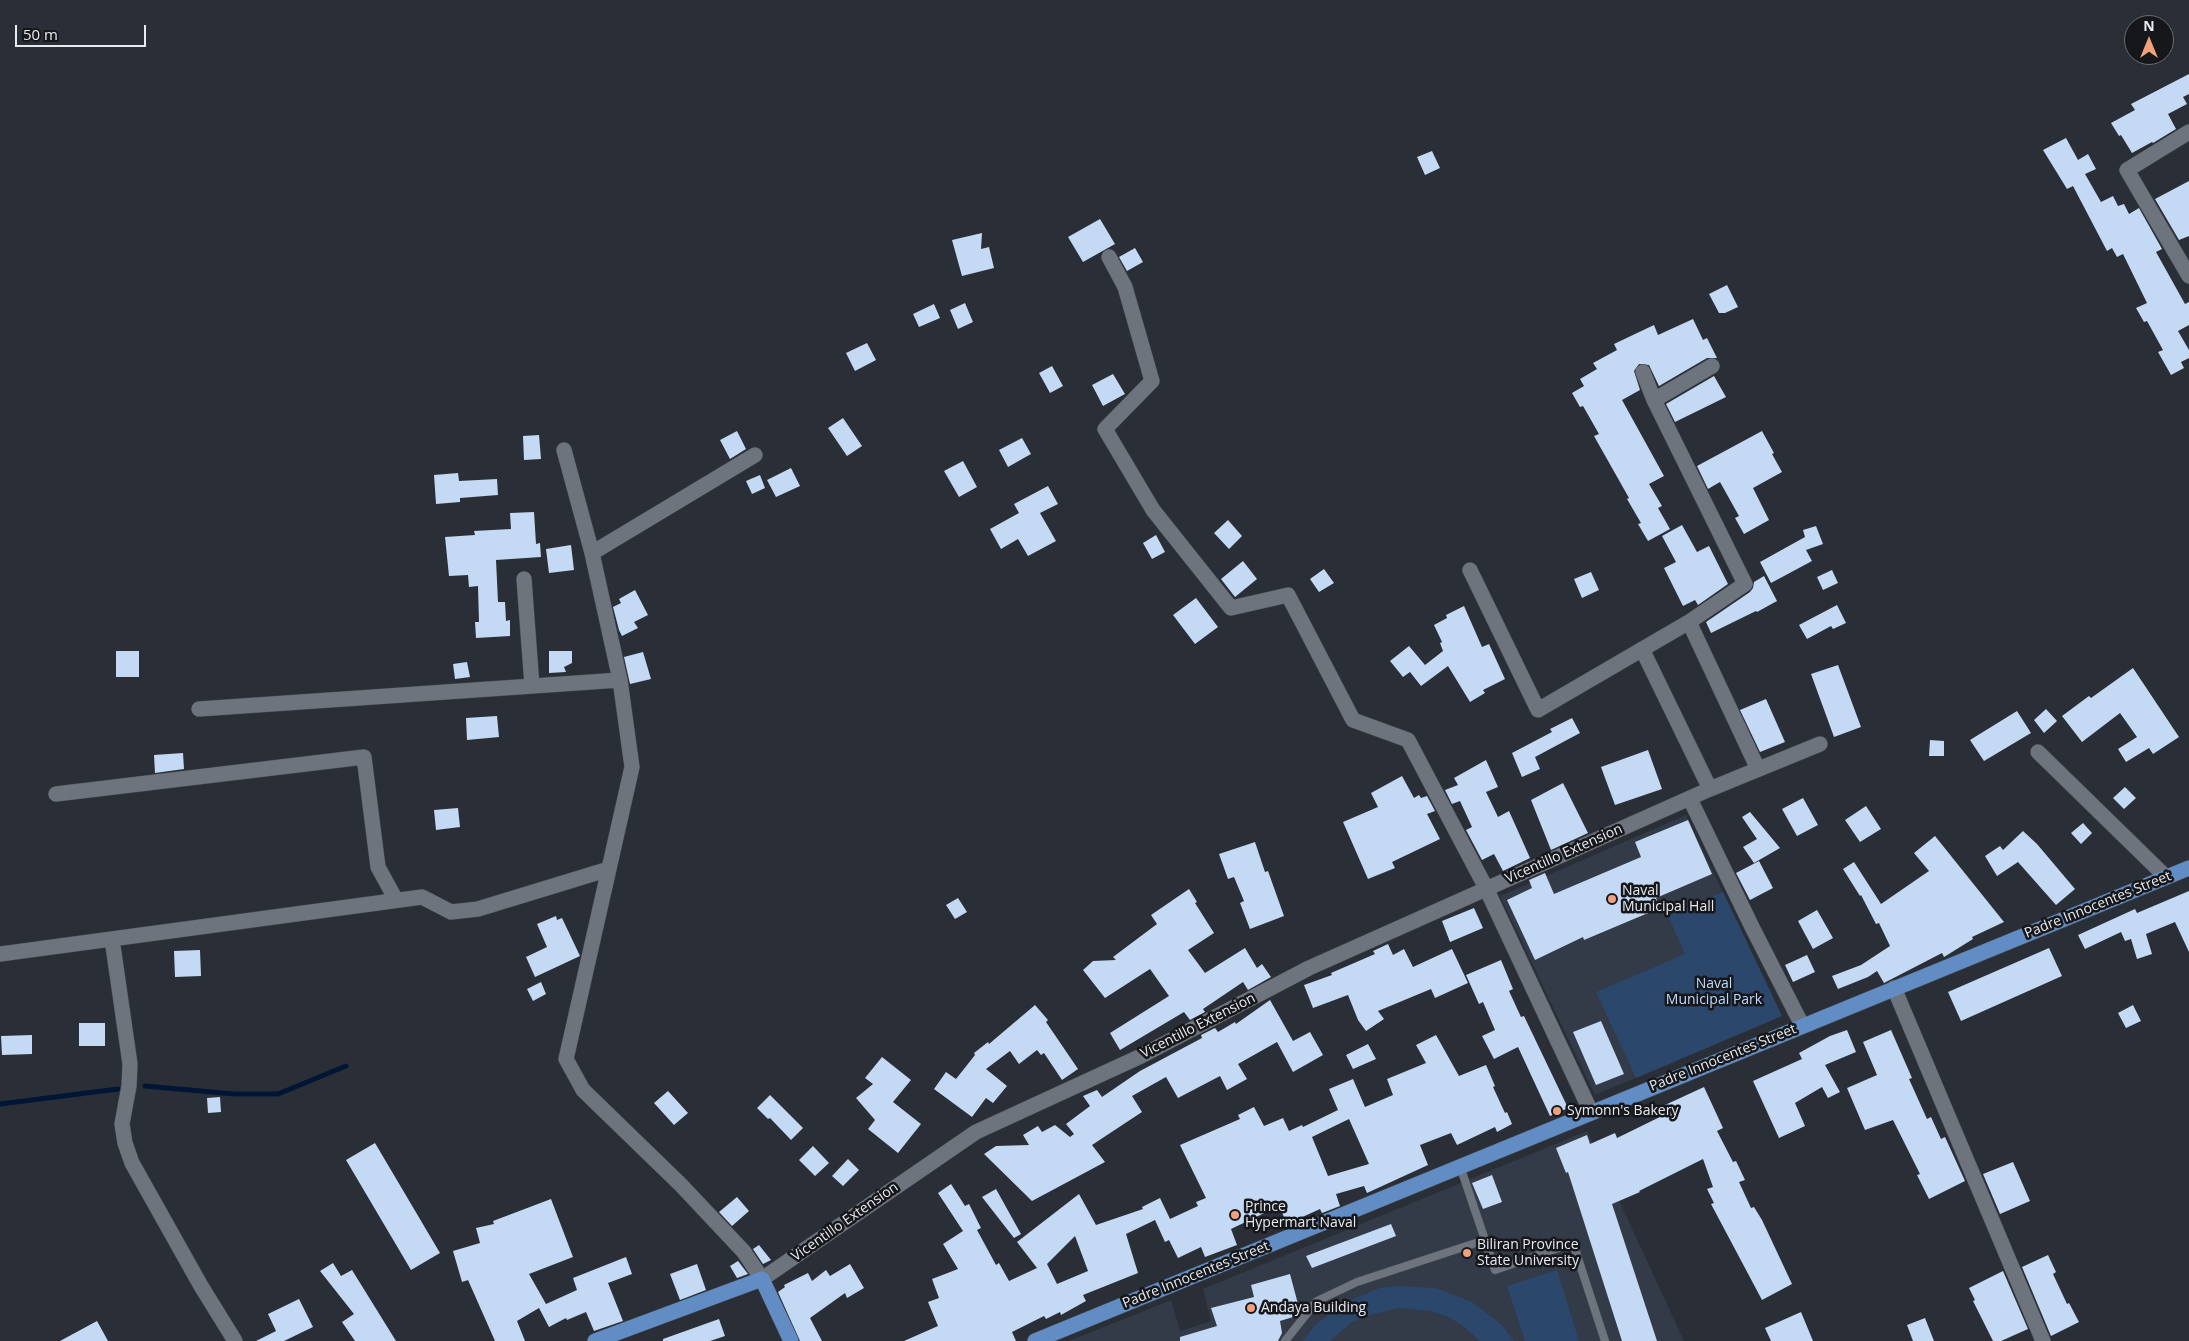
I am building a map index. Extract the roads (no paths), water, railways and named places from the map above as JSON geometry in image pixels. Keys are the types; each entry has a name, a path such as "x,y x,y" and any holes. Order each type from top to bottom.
{"main road":[{"name":"Padre Innocentes Street","path":"1036,1341 1802,1025 2189,868"},
{"name":"Vicentillo Extension","path":"595,1341 762,1279"},
{"path":"762,1279 791,1341"}],"street":[{"path":"2189,132 2127,170 2189,276"},
{"path":"1109,257 1125,286 1152,381 1105,429 1153,510 1231,608 1288,595 1353,720 1408,740 1486,888 1591,1112"},
{"path":"1654,400 1712,366"},
{"path":"1470,570 1538,710 1688,622 1745,584 1654,400 1643,372"},
{"path":"564,450 592,553 620,680 632,768 566,1059 582,1090 680,1185 738,1245 762,1279"},
{"path":"592,553 755,455"},
{"path":"524,579 532,686"},
{"path":"1688,622 1758,770"},
{"path":"1642,649 1710,789"},
{"path":"199,709 620,680"},
{"name":"Vicentillo Extension","path":"762,1279 976,1132 1139,1057 1309,968 1710,789 1820,744"},
{"path":"2038,752 2166,877"},
{"path":"56,794 364,757 378,867 396,900"},
{"path":"1690,798 1802,1025"},
{"path":"0,954 422,897 451,912 469,910 609,869"},
{"path":"112,939 130,1064 129,1086 122,1124 125,1143 132,1163 201,1286 235,1341"},
{"path":"1894,988 2043,1341"}],"lane":[{"path":"1460,1166 1495,1270 1573,1244 1605,1341"},
{"path":"1285,1341 1317,1301 1357,1282 1485,1240"}],"waterway":[{"path":"145,1086 234,1094 278,1094 346,1066"},
{"path":"0,1104 118,1089"}],"place":[{"name":"Naval Municipal Hall","path":"1612,899"},
{"name":"Symonn's Bakery","path":"1557,1111"},
{"name":"Prince Hypermart Naval","path":"1235,1215"},
{"name":"Biliran Province State University","path":"1467,1253"},
{"name":"Andaya Building","path":"1251,1308"}],"park label":[{"name":"Naval Municipal Park","path":"1714,992"}]}
